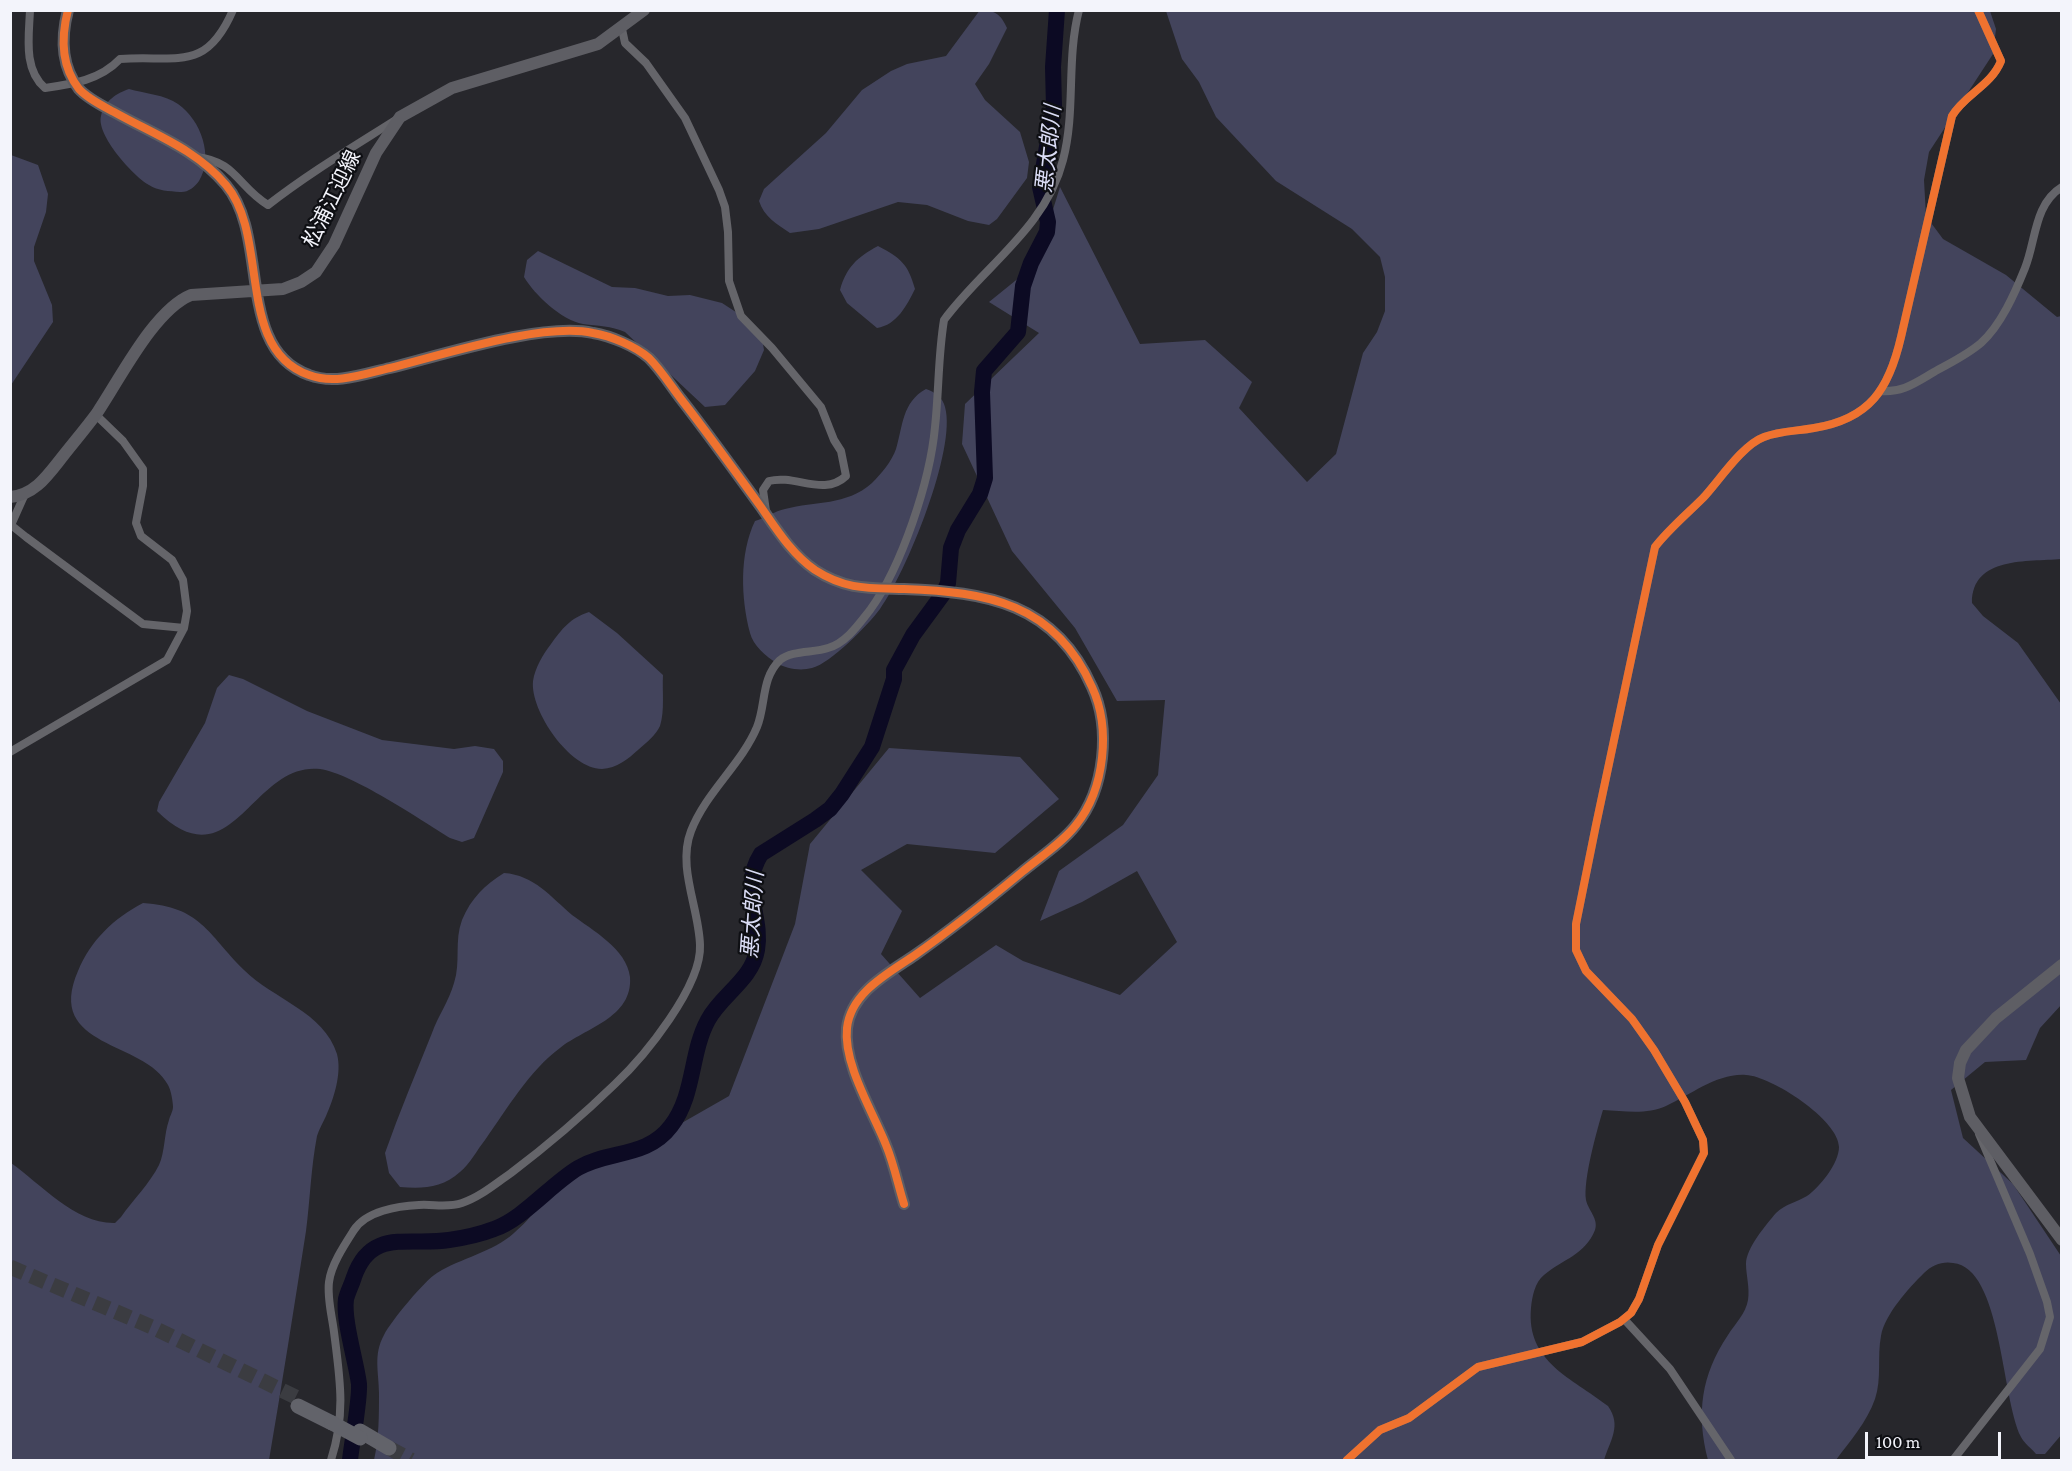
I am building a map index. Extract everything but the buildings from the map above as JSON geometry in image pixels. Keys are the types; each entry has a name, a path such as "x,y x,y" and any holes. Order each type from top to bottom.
{"highway":[{"path":"300,1403 388,1450"}],"street":[{"path":"30,10 28,45 36,81 45,88 76,83 109,71 120,59 198,56 210,48 226,27 233,10"},
{"path":"68,10 62,38 66,64 76,83 92,100 195,157 230,188 245,216 257,291 272,346 305,375 339,380 538,333 590,332 622,343 647,357 787,543 819,573 855,587 971,594 1002,600 1032,614 1067,644 1100,705 1102,732 1098,778 1078,823 1059,842 949,931 874,984 858,999 847,1027 854,1071 889,1150 904,1204"},
{"name":"松浦江迎線","path":"24,496 44,481 96,415 160,318 174,304 191,295 283,289 302,282 316,272 334,245 376,153 400,117 417,105 452,88 598,44 622,29 644,10"},
{"path":"331,1461 336,1443 342,1396 329,1280 356,1226 376,1213 419,1205 449,1206 479,1196 564,1132 644,1055 663,1030 698,963 701,947 687,866 690,832 703,806 751,739 759,723 766,683 775,665 784,656 831,648 849,636 873,606 883,588 907,535 931,458 936,426 939,347 944,320 957,302 983,279 1016,243 1056,183 1065,150 1071,47 1079,10"},
{"path":"1347,1461 1380,1430 1418,1411 1478,1367 1582,1342 1624,1319 1639,1299 1658,1245 1704,1153 1702,1140 1685,1102 1654,1050 1618,1004 1586,971 1576,950 1578,913 1655,547 1667,531 1702,498 1748,448 1764,437 1822,427 1848,419 1869,404 1894,369 1952,116 1962,102 1984,87 1996,73 2001,61 1978,10"},
{"path":"622,29 625,43 646,63 685,118 719,190 725,207 728,232 729,281 741,316 821,407 841,452 846,476 838,484 825,486 778,478 769,481 763,490 767,515"},
{"path":"195,157 215,159 235,174 257,198 268,205 312,170 335,160 400,117"},
{"path":"1880,391 1900,391 1952,363 1982,342 2001,317 2026,267 2037,223 2045,204 2061,187"},
{"path":"10,752 167,660 184,628 187,611 183,580 172,560 141,536 136,523 143,486 142,469 123,441 96,415"},
{"path":"10,497 24,496 11,525 26,537 143,624 184,628"},
{"path":"1953,1461 2040,1349 2050,1317 2030,1254 1970,1117 1958,1078 1960,1063 1966,1050 1996,1018 2061,965"},
{"path":"1970,1117 2061,1240"},
{"path":"1624,1319 1665,1363 1731,1461"}],"shaded area":[{"path":"980,10 996,14 1007,28 989,64 975,84 985,100 1020,132 1029,162 1027,178 997,219 989,225 968,221 927,205 898,202 819,229 790,233 768,216 759,201 764,189 826,133 862,90 891,71 907,64 946,56"},
{"path":"1166,11 1990,11 1996,29 1993,54 1929,152 1924,180 1926,216 1943,239 2006,275 2057,317 2061,316 2061,559 2004,564 1991,569 1981,577 1974,588 1972,603 1983,616 2018,643 2061,704 2062,1004 2040,1028 2026,1060 1985,1062 1951,1090 1963,1138 2013,1184 2061,1256 2062,1434 2045,1454 2036,1454 2021,1437 2014,1418 1991,1310 1981,1287 1969,1270 1953,1263 1942,1263 1924,1273 1887,1319 1881,1336 1875,1399 1863,1423 1836,1460 1708,1460 1702,1427 1703,1395 1719,1350 1747,1305 1749,1291 1746,1264 1749,1251 1776,1213 1807,1196 1823,1181 1836,1160 1839,1147 1836,1136 1828,1124 1802,1101 1757,1077 1735,1075 1715,1081 1659,1109 1635,1112 1603,1110 1591,1155 1586,1191 1587,1204 1596,1222 1595,1230 1579,1251 1544,1275 1534,1290 1531,1327 1544,1355 1566,1377 1608,1406 1612,1413 1614,1433 1604,1460 374,1460 378,1427 377,1364 381,1342 394,1320 425,1284 446,1268 506,1240 528,1220 577,1165 592,1157 610,1152 631,1152 729,1096 795,924 810,844 889,748 1020,757 1059,799 995,853 907,844 861,870 902,911 881,954 920,998 996,945 1023,961 1120,995 1177,942 1137,871 1082,902 1040,921 1059,871 1123,825 1158,775 1165,700 1117,701 1075,628 1012,551 962,444 965,404 1039,333 989,302 1036,264 1060,187 1140,344 1205,340 1252,382 1239,408 1307,482 1336,454 1363,353 1377,332 1385,311 1385,277 1380,257 1352,229 1276,181 1216,117 1199,82 1182,59"},
{"path":"129,89 173,101 193,119 203,139 205,161 199,181 191,189 180,192 152,187 125,164 110,144 104,134 101,116 105,106 112,98"},
{"path":"11,155 38,165 48,194 46,212 34,247 34,261 52,305 53,322 11,385"},
{"path":"878,246 903,263 910,273 915,289 896,319 877,328 847,303 840,290 853,264"},
{"path":"538,251 612,287 635,288 668,296 690,295 722,303 742,316 763,344 764,350 755,371 725,405 705,407 625,332 610,327 575,322 566,318 542,299 524,277 527,260"},
{"path":"926,389 938,396 945,407 947,426 944,451 927,510 891,592 880,609 849,643 820,665 808,669 794,669 781,665 757,646 747,620 743,591 744,562 755,521 785,509 852,496 872,483 894,454 905,415 912,401"},
{"path":"589,612 617,633 663,675 660,726 647,742 626,760 613,767 602,769 577,759 554,736 538,707 533,681 537,666 559,634 577,617"},
{"path":"229,675 243,679 307,711 382,740 454,749 475,746 494,749 503,761 503,772 474,838 462,842 450,838 367,788 333,772 320,769 297,772 276,783 224,828 205,835 183,830 157,811 159,802 205,723 217,688"},
{"path":"504,873 533,882 616,949 627,967 630,977 629,991 624,1003 616,1012 560,1048 538,1068 460,1172 432,1186 400,1187 389,1173 385,1153 434,1027 452,990 456,975 458,936 462,920 479,893"},
{"path":"143,903 178,910 191,916 244,970 321,1027 337,1054 339,1069 336,1085 329,1109 318,1133 315,1148 306,1231 269,1460 11,1460 11,1163 72,1210 100,1222 115,1223 159,1165 167,1125 173,1110 168,1085 156,1070 85,1029 74,1015 71,996 78,971 96,940 113,923"}],"waterway":[{"name":"悪太郎川","path":"350,1460 359,1384 348,1329 346,1299 361,1262 370,1251 392,1242 449,1240 494,1229 515,1218 578,1168 602,1158 651,1144 671,1126 679,1114 689,1088 698,1046 708,1020 720,1003 743,979 754,961 758,937 752,879 761,854 830,809 872,747 894,679 894,670 913,635 943,594 948,583 951,548 958,530 980,494 985,478 982,392 984,371 1018,332 1023,286 1031,263 1047,232 1048,222 1040,187 1054,106 1053,67 1057,10"}],"tunnel":[{"path":"10,1267 152,1327 302,1400"},
{"path":"389,1448 411,1460"}],"cycle path":[{"path":"68,10 64,30 64,51 69,71 79,89 96,102 188,152 214,172 226,185 239,207 247,233 262,317 271,342 286,362 309,375 339,379 464,348 548,332 593,333 615,339 637,349 649,358 662,373 785,541 815,570 826,577 858,587 934,591 990,599 1038,620 1059,637 1077,659 1092,687 1102,721 1102,758 1099,776 1086,810 1070,832 1050,850 956,925 873,985 863,994 850,1015 847,1042 854,1072 889,1152 904,1204"},
{"path":"1347,1460 1380,1430 1409,1418 1478,1367 1582,1342 1620,1322 1631,1313 1639,1299 1658,1245 1704,1153 1703,1140 1685,1102 1654,1050 1632,1019 1586,971 1576,950 1576,924 1655,547 1703,498 1739,455 1756,441 1782,432 1833,424 1850,417 1874,399 1883,386 1901,337 1952,116 1957,108 1985,84 1997,70 2001,61 1978,10"}]}
